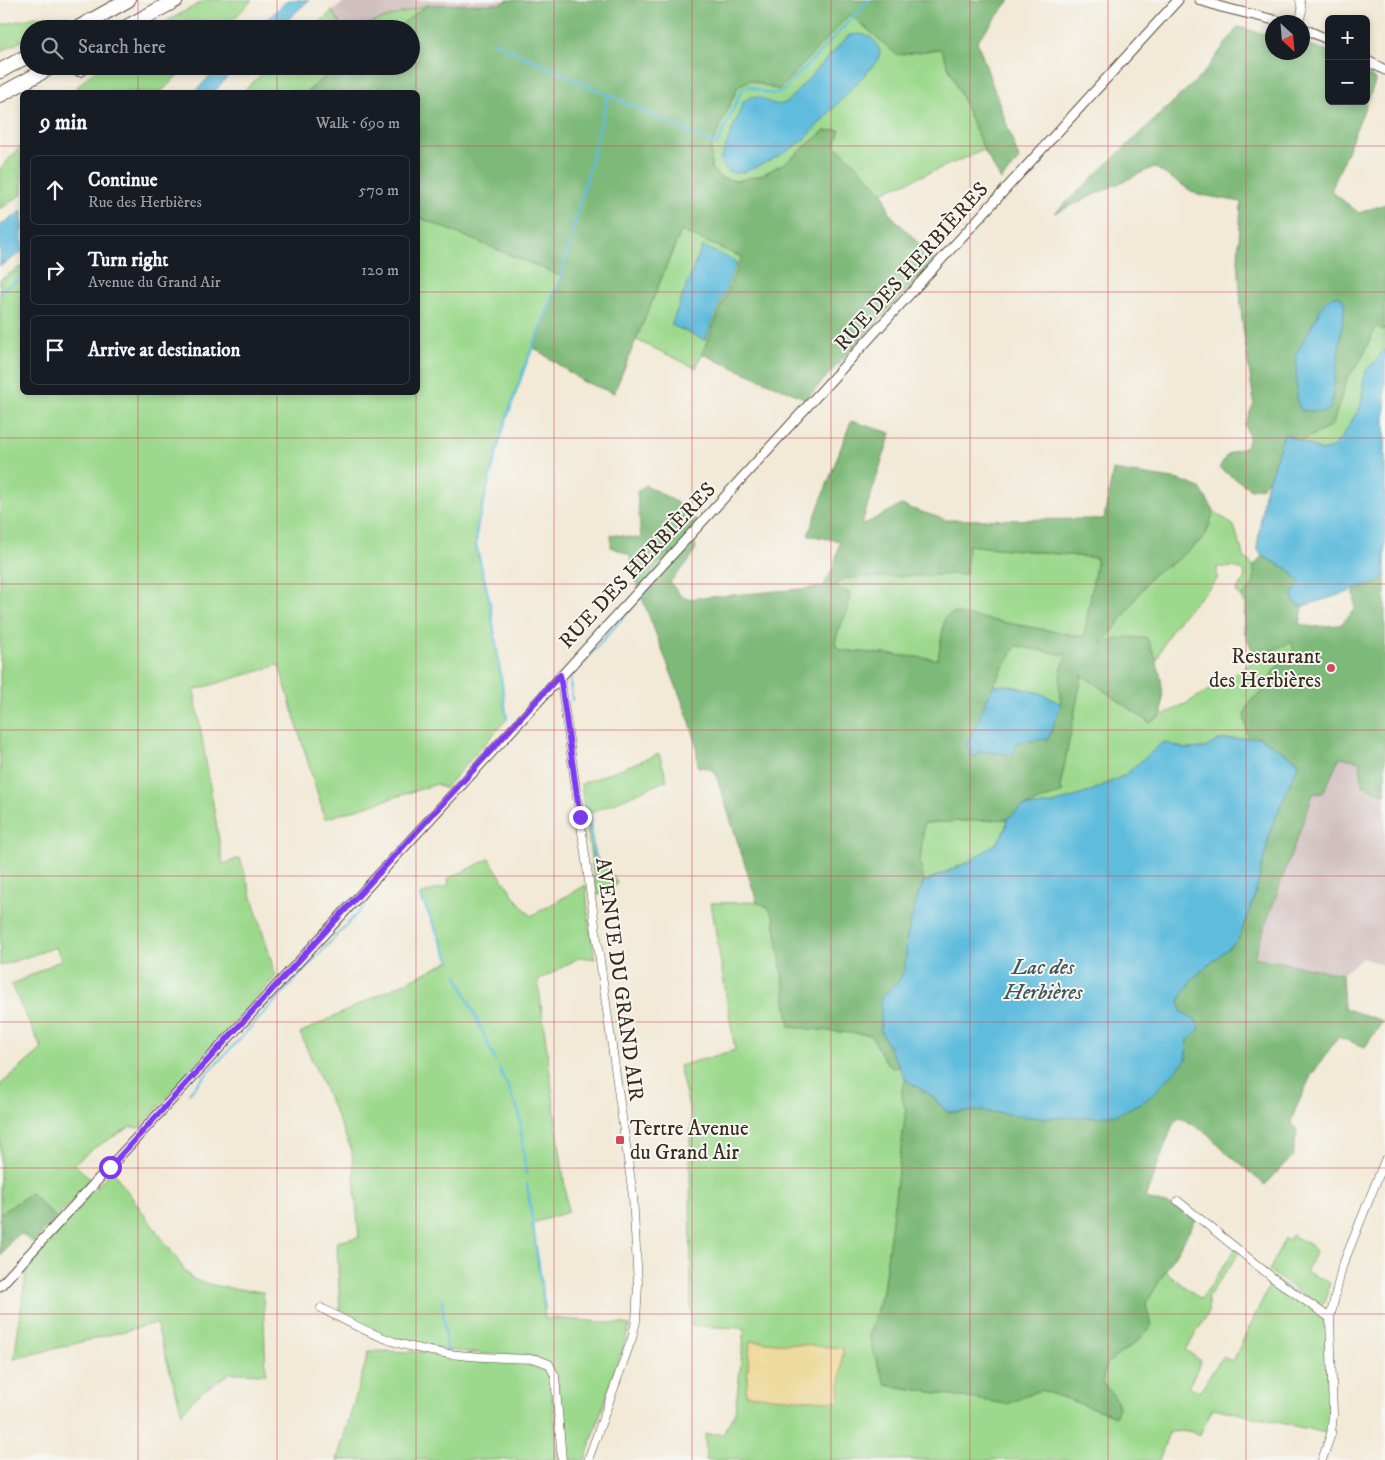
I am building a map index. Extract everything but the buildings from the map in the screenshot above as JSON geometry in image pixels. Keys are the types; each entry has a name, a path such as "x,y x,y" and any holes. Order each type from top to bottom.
{"highway":[{"path":"92,20 128,0"},
{"path":"139,20 176,0"},
{"path":"141,20 146,16"},
{"path":"0,71 20,60"},
{"path":"0,95 37,75"}],"street":[{"name":"RUE DES HERBIÈRES","path":"0,1286 513,729 560,675 1178,0"},
{"path":"1200,0 1220,8 1265,18"},
{"path":"1300,0 1301,15"},
{"path":"1310,32 1325,38"},
{"path":"1370,62 1385,70"},
{"name":"AVENUE DU GRAND AIR","path":"560,675 633,1196 638,1284 636,1321 632,1338 588,1460"},
{"path":"1322,1460 1330,1439 1333,1415 1330,1318 1342,1267 1385,1160"},
{"path":"1178,1202 1273,1278 1330,1318"},
{"path":"321,1308 382,1337 414,1348 447,1353 536,1360 549,1364 555,1376 562,1460"}],"shaded area":[{"path":"347,0 508,0 501,4 427,5 380,20 338,20 332,11"},
{"path":"1340,757 1360,761 1362,785 1385,795 1385,966 1363,958 1342,974 1254,958 1313,794 1323,793"}],"green space":[{"path":"206,0 252,0 233,20 169,20"},
{"path":"508,0 1010,0 977,41 1019,159 1001,180 984,150 941,49 897,55 850,14 779,90 750,80 738,86 711,148 711,169 721,178 736,181 762,175 788,161 824,131 840,130 835,145 883,192 890,214 935,260 806,399 702,354 742,257 681,231 614,393 582,381 533,347 561,276 420,218 420,90 309,90 327,75 420,75 420,20 407,20 427,5 501,4"},
{"path":"427,5 407,20 380,20"},
{"path":"332,11 338,20 322,20"},
{"path":"850,14 897,54 941,49 984,150 883,192 835,145 839,130 824,131 788,161 762,175 736,181 721,178 711,169 711,148 738,86 750,80 779,90"},
{"path":"69,16 62,20 22,20 36,17"},
{"path":"20,21 20,42 0,52 0,25"},
{"path":"1238,27 1265,34 1265,60 1310,60 1310,46 1325,50 1325,105 1366,105 1331,191 1359,213 1385,204 1385,328 1382,330 1377,325 1360,361 1347,378 1333,424 1300,441 1284,434 1269,479 1262,487 1251,489 1219,468 1228,454 1246,446 1249,438 1245,424 1254,403 1242,321 1238,260 1241,202 1196,194 1154,167 1055,213 1203,74"},
{"path":"90,75 178,75 163,90 74,90"},
{"path":"261,75 327,75 309,90 245,90"},
{"path":"1370,76 1376,80 1370,95"},
{"path":"20,147 20,195 0,209 0,169"},
{"path":"420,218 561,276 524,369 502,432 477,527 476,545 490,603 507,719 444,789 437,784 325,819 279,665 194,690 223,864 240,858 276,976 140,1128 130,1127 94,1148 74,1164 92,1180 56,1218 31,1193 0,1214 0,1085 42,1049 11,985 61,960 56,947 0,966 0,280 20,267 20,395 420,395"},
{"path":"681,231 742,257 696,368 636,340"},
{"path":"1377,324 1382,330 1385,328 1385,348 1367,369 1364,377 1361,406 1342,437 1332,448 1322,451 1300,441 1333,424 1347,378 1360,361"},
{"path":"851,421 891,433 861,526 901,505 946,520 1104,519 1113,470 1180,480 1200,488 1214,511 1205,537 1176,561 1152,575 1116,627 1102,643 1128,637 1147,638 1160,675 1162,714 1150,723 1082,675 1060,787 1063,792 1023,807 1007,819 924,823 920,862 924,882 907,936 905,969 898,982 881,998 881,1031 899,1067 892,1068 884,1059 871,1035 790,1027 774,918 768,907 757,902 715,772 707,768 698,767 696,742 690,722 632,572 630,555 611,547 611,534 641,539 637,492 646,485 676,502 699,523 692,532 696,548 689,561 670,582 680,595 687,599 823,587 834,566 840,541 808,535","holes":["968,545 1097,558 1084,637 953,613 945,617 938,659 840,650 835,644 848,607 849,593 834,586 846,578 966,574","1016,646 1067,655 1060,679 1061,704 1017,742 1013,755 979,751 976,757 970,756 971,749 967,746 993,686"]},
{"path":"1214,511 1234,526 1244,557 1254,566 1254,581 1251,588 1240,597 1236,591 1244,577 1242,570 1232,567 1217,567 1217,580 1175,625 1168,635 1157,660 1146,638 1101,644 1116,627 1152,575 1176,561 1205,537"},
{"path":"967,545 1097,558 1084,637 953,613 945,617 938,659 840,650 835,644 848,607 849,593 834,586 845,578 966,574"},
{"path":"1262,556 1288,569 1300,582 1294,603 1303,606 1300,624 1313,627 1340,625 1355,610 1354,590 1378,583 1385,575 1385,795 1362,785 1360,761 1340,757 1323,793 1313,794 1254,957 1342,974 1344,1008 1383,1021 1365,1047 1338,1037 1311,1076 1296,1108 1291,1122 1297,1130 1293,1156 1265,1185 1221,1148 1208,1134 1180,1117 1174,1122 1145,1198 1179,1208 1197,1218 1146,1304 1151,1326 1138,1341 1107,1363 1102,1382 1117,1401 1118,1410 1116,1416 1041,1390 1007,1404 886,1385 873,1352 869,1335 883,1291 906,1110 902,1099 902,1091 906,1080 931,1095 947,1112 982,1111 1039,1118 1098,1117 1143,1102 1186,1060 1188,1040 1195,1019 1182,1012 1179,1000 1193,978 1238,940 1254,898 1272,826 1299,762 1259,737 1248,738 1244,715 1251,700 1263,692 1274,670 1294,649 1291,642 1265,654 1253,652 1244,631 1245,605 1240,597 1251,588 1254,566"},
{"path":"1291,641 1294,649 1274,670 1263,692 1251,700 1245,715 1248,738 1219,740 1205,748 1186,749 1163,743 1125,775 1089,792 1054,804 1023,807 1063,792 1060,787 1082,675 1150,723"},
{"path":"1016,646 1068,655 1060,679 1061,704 1028,690 1011,686 993,686"},
{"path":"659,754 667,780 591,813 589,816 595,854 614,877 617,884 608,892 596,894 581,784"},
{"path":"1007,819 1004,831 997,842 987,851 962,865 924,882 920,862 924,823"},
{"path":"489,859 516,899 531,916 586,885 588,914 595,959 580,957 538,981 568,1212 533,1223 545,1319 626,1324 630,1326 585,1460 565,1460 557,1379 538,1357 467,1352 413,1344 382,1335 340,1313 337,1242 359,1237 352,1151 300,1033 450,961 420,895 449,885 448,879"},
{"path":"757,902 768,907 774,918 790,1027 871,1035 884,1059 892,1068 899,1067 906,1080 902,1091 902,1099 906,1110 883,1291 869,1334 873,1352 886,1385 1007,1404 1041,1390 1116,1416 1118,1403 1102,1382 1107,1363 1138,1341 1146,1304 1165,1271 1201,1299 1236,1248 1240,1252 1208,1297 1208,1313 1186,1350 1201,1361 1189,1386 1199,1392 1222,1357 1233,1361 1273,1278 1330,1318 1331,1434 1213,1408 1199,1436 1190,1431 1169,1432 1159,1460 706,1460 705,1434 723,1434 735,1412 745,1328 691,1326 690,1140 692,1119 679,1066 735,1050 711,903"},
{"path":"112,1170 190,1277 205,1283 263,1292 266,1374 230,1373 203,1391 182,1413 156,1323 14,1359 26,1274 17,1274"},
{"path":"31,1193 56,1218 33,1243 20,1234 12,1239 0,1257 0,1214"},
{"path":"1292,1235 1310,1245 1316,1251 1306,1272 1330,1283 1324,1303 1320,1307 1269,1271 1285,1238 1289,1240"},
{"path":"369,1351 425,1352 543,1363 550,1369 551,1374 558,1460 337,1460"}],"sand":[{"path":"750,1341 843,1348 839,1402 746,1395"}],"water":[{"path":"288,0 309,0 288,20 267,20"},
{"path":"860,34 870,37 875,41 880,51 878,60 805,139 791,149 750,170 734,173 727,171 720,160 744,101 750,97 756,97 775,104 787,102 849,35"},
{"path":"211,75 229,75 216,90 197,90"},
{"path":"20,212 20,253 0,266 0,225"},
{"path":"702,246 737,262 705,340 671,325"},
{"path":"1340,296 1345,304 1331,407 1325,412 1300,410 1297,399 1296,354 1323,305 1328,299"},
{"path":"1385,348 1385,575 1378,583 1303,606 1294,603 1293,594 1300,582 1288,569 1262,556 1257,548 1264,494 1284,434 1322,451 1332,448 1342,437 1361,406 1364,377 1367,369"},
{"path":"1006,685 1043,694 1061,704 1048,739 1017,742 1013,755 979,751 976,757 970,756 971,749 966,747 993,686"},
{"name":"Lac des Herbières","path":"1259,737 1299,762 1272,826 1254,898 1238,940 1193,978 1179,1000 1182,1012 1195,1019 1200,1029 1188,1040 1186,1060 1150,1097 1118,1114 1098,1117 1039,1118 982,1111 947,1112 931,1095 906,1080 881,1031 881,998 898,982 905,969 907,936 924,882 967,863 997,843 1006,828 1007,819 1023,807 1054,804 1089,792 1125,775 1163,742 1186,749 1205,748 1219,740"}],"waterway":[{"path":"493,42 717,145 742,89 748,86 769,93 781,93 869,0"},
{"path":"507,719 490,603 476,545 477,527 502,432 524,369 561,276 608,96"},
{"path":"0,291 20,279"},
{"path":"572,700 570,677 652,585"},
{"path":"588,809 594,857"},
{"path":"420,895 450,961"},
{"path":"189,1093 366,904"},
{"path":"457,975 495,1060"},
{"path":"499,1068 519,1112 526,1174"},
{"path":"527,1184 545,1309"},
{"path":"442,1300 447,1350"}],"place":[{"name":"Restaurant des Herbières","path":"1331,668"},
{"name":"Tertre Avenue du Grand Air","path":"620,1140"}],"route":[{"path":"110,1167 513,729 560,675 580,817"}]}
